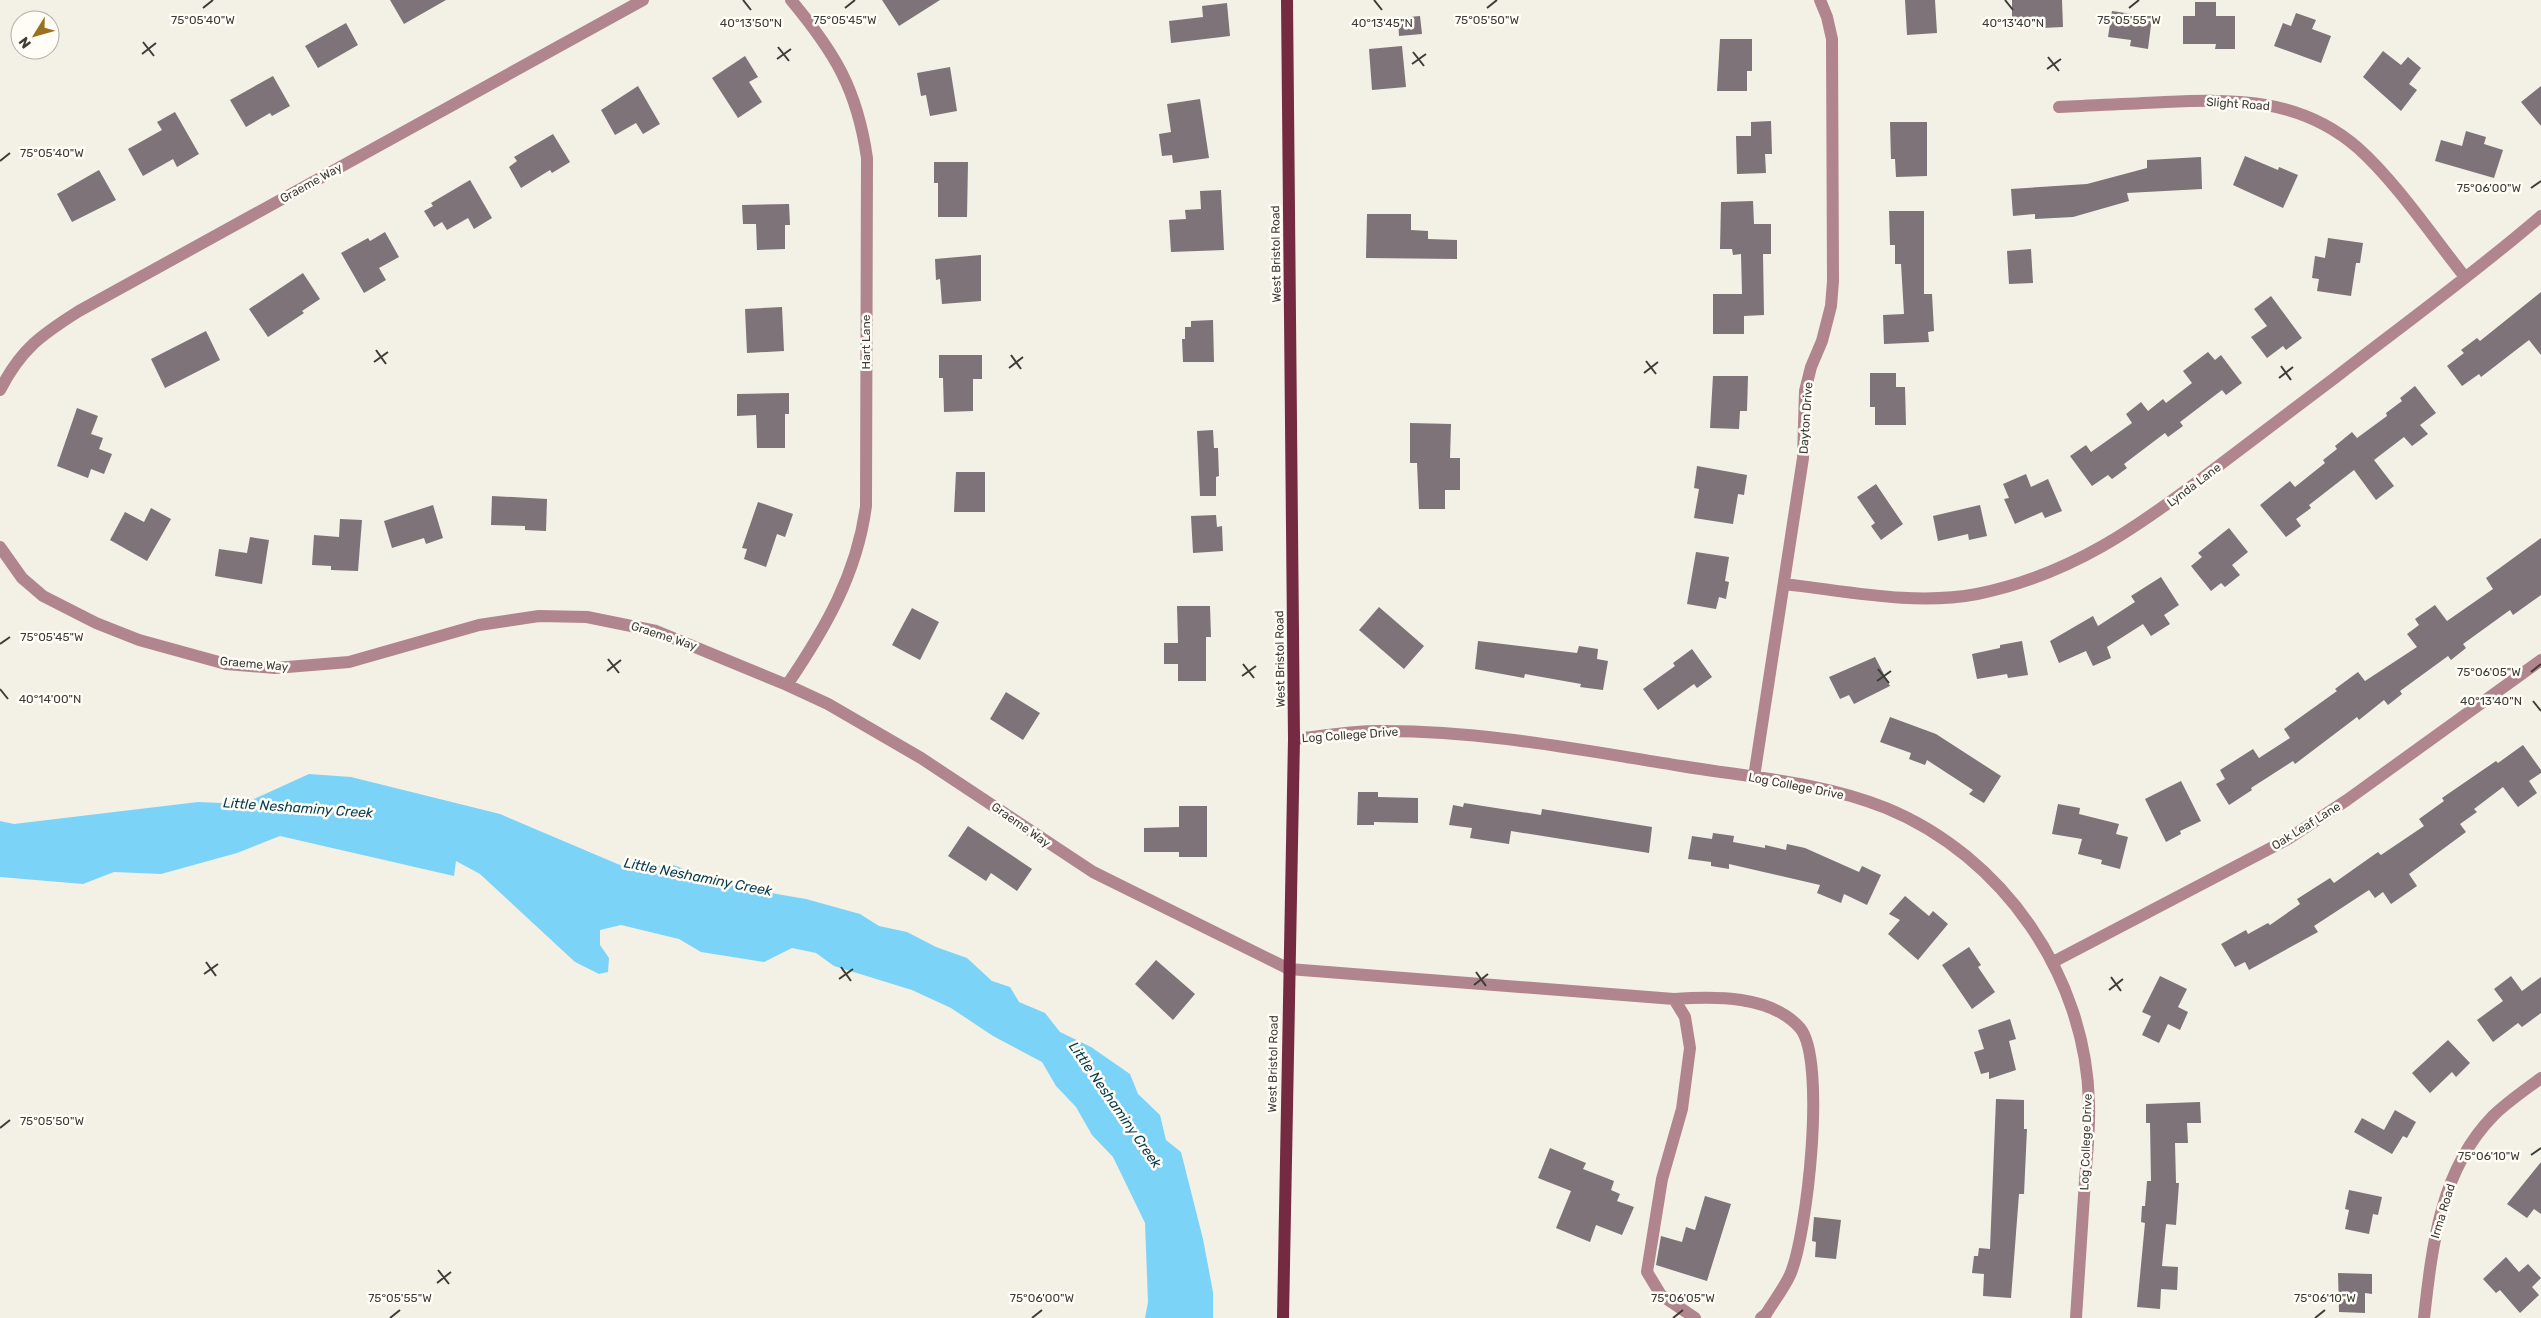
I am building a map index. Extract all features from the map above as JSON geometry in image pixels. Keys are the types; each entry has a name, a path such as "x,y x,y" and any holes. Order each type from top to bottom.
{"main road":[{"name":"West Bristol Road","path":"1283,1318 1294,739 1287,0"}],"street":[{"name":"Graeme Way","path":"0,390 22,353 50,329 79,311 643,0"},
{"name":"Hart Lane","path":"787,685 831,617 842,594 863,533 866,497 867,158 862,126 850,89 836,60 818,33 791,0"},
{"name":"Dayton Drive","path":"1754,777 1803,458 1806,391 1811,367 1822,341 1831,306 1833,281 1832,39 1827,17 1820,0"},
{"name":"Slight Road","path":"2059,107 2222,100 2257,102 2285,108 2310,118 2350,142 2378,168 2465,277"},
{"name":"Lynda Lane","path":"1784,584 1901,597 1943,599 1977,594 2025,582 2082,559 2144,522 2465,277 2541,216"},
{"name":"Graeme Way","path":"0,547 22,578 43,596 96,623 139,640 226,664 276,668 325,666 373,657 492,622 539,616 586,617 656,631 828,704 921,758 1093,872 1289,969"},
{"name":"Oak Leaf Lane","path":"2053,962 2288,838 2346,800 2541,660"},
{"name":"Log College Drive","path":"1294,739 1376,731 1444,733 1512,740 1754,777 1848,795 1886,808 1923,826 1963,854 2015,904 2043,944 2053,962 2074,1014 2084,1057 2089,1100 2076,1318"},
{"path":"1289,969 1674,999 1701,997 1741,1000 1775,1010 1800,1029 1811,1061 1812,1141 1801,1237 1790,1275 1766,1314 1761,1318"},
{"path":"1674,999 1685,1017 1690,1048 1682,1109 1662,1179 1647,1272 1661,1295 1695,1318"},
{"name":"Irma Road","path":"2424,1318 2431,1251 2449,1185 2469,1146 2492,1117 2541,1078"}],"water":[{"name":"Little Neshaminy Creek","path":"309,774 351,777 500,814 627,868 673,865 736,887 806,899 860,914 879,926 907,932 936,947 967,958 992,981 1010,987 1019,1002 1045,1013 1060,1032 1091,1047 1130,1074 1138,1094 1160,1115 1166,1140 1181,1152 1203,1239 1213,1292 1213,1318 1145,1318 1148,1302 1145,1223 1113,1157 1092,1135 1076,1107 1056,1086 1042,1062 993,1036 951,1008 912,990 834,966 816,953 792,948 764,962 701,952 679,939 621,925 600,930 600,945 609,958 608,972 599,974 575,962 480,874 456,861 454,876 280,836 237,853 161,874 114,872 83,884 0,877 0,821 14,824 198,802 243,804"}],"building":[{"path":"390,0 446,0 404,24"},
{"path":"882,0 940,0 899,26"},
{"path":"1905,0 1935,0 1937,33 1907,35"},
{"path":"2012,0 2062,0 2063,27 2043,28 2043,22 2012,23"},
{"path":"2195,2 2216,2 2216,16 2235,16 2235,49 2215,49 2216,44 2183,44 2183,16 2195,16"},
{"path":"1227,3 1230,36 1171,43 1169,21 1203,17 1202,6"},
{"path":"2112,11 2152,17 2148,49 2130,46 2131,40 2108,37"},
{"path":"2296,13 2316,20 2312,29 2331,36 2321,63 2274,46 2283,23 2291,26"},
{"path":"1420,16 1422,34 1399,36 1398,18"},
{"path":"346,23 358,45 318,68 305,46"},
{"path":"1720,39 1752,39 1752,71 1747,71 1747,91 1717,91"},
{"path":"1402,46 1406,87 1372,90 1369,49"},
{"path":"2383,51 2401,65 2408,57 2421,68 2409,84 2417,90 2401,111 2363,77"},
{"path":"745,56 758,77 749,82 762,102 738,118 712,78"},
{"path":"950,67 957,111 930,116 926,95 921,96 917,73"},
{"path":"273,76 290,106 272,116 270,113 246,127 230,100"},
{"path":"638,86 660,124 643,134 636,123 615,135 601,110"},
{"path":"2541,86 2541,126 2521,102"},
{"path":"1200,99 1209,158 1173,163 1172,155 1162,156 1159,134 1171,132 1167,104"},
{"path":"175,112 199,154 177,167 173,159 143,176 128,149 162,130 157,122"},
{"path":"1771,121 1772,154 1765,154 1766,173 1737,174 1736,136 1751,136 1751,122"},
{"path":"1890,122 1927,122 1927,176 1896,177 1895,159 1891,159"},
{"path":"2466,131 2486,137 2484,144 2503,150 2494,178 2435,161 2441,140 2462,146"},
{"path":"553,134 570,162 552,173 550,170 521,188 509,167 517,161 514,157"},
{"path":"2245,156 2278,170 2279,167 2298,175 2283,208 2233,185"},
{"path":"2201,157 2202,189 2127,193 2129,201 2073,217 2035,219 2035,214 2013,216 2011,189 2087,184 2147,168 2147,160"},
{"path":"934,162 968,162 967,217 938,217 938,183 934,183"},
{"path":"99,170 116,200 72,222 57,194"},
{"path":"470,180 492,218 474,229 468,218 447,230 442,222 434,227 424,211 433,206 431,203"},
{"path":"1221,190 1224,250 1171,252 1169,220 1186,219 1185,210 1201,209 1200,191"},
{"path":"1753,201 1754,224 1771,224 1771,254 1763,254 1764,315 1744,316 1744,334 1713,334 1713,294 1742,294 1741,254 1733,255 1732,249 1720,249 1721,202"},
{"path":"789,204 790,225 785,225 785,249 757,250 756,224 743,224 742,205"},
{"path":"1889,211 1924,211 1924,294 1932,294 1934,331 1928,332 1929,342 1884,344 1883,315 1904,314 1901,264 1895,264 1895,245 1890,245"},
{"path":"1367,214 1411,214 1411,230 1428,231 1428,239 1457,240 1457,259 1366,258"},
{"path":"385,232 399,257 379,268 386,280 364,293 341,253 368,238 370,241"},
{"path":"2328,238 2363,243 2360,263 2356,263 2351,296 2317,291 2319,279 2312,278 2315,256 2325,258"},
{"path":"2031,249 2033,283 2009,284 2007,251"},
{"path":"981,255 981,301 942,304 940,279 936,280 935,259"},
{"path":"303,273 320,299 302,311 304,313 268,337 249,309"},
{"path":"2541,292 2541,355 2529,340 2481,377 2479,374 2462,386 2447,366 2464,353 2461,350 2477,338 2480,341"},
{"path":"2271,296 2302,338 2286,350 2283,346 2267,358 2251,337 2267,326 2254,309"},
{"path":"782,307 784,351 747,353 745,309"},
{"path":"1213,320 1214,362 1183,362 1182,339 1185,339 1185,327 1191,327 1191,321"},
{"path":"206,331 220,360 165,388 151,359"},
{"path":"2208,352 2215,360 2221,355 2242,383 2226,395 2222,390 2180,422 2183,426 2168,437 2165,433 2124,464 2127,468 2112,479 2108,475 2092,486 2070,456 2086,445 2091,452 2132,423 2126,414 2141,402 2148,411 2163,399 2166,403 2192,383 2183,371"},
{"path":"939,355 982,355 982,379 973,379 973,411 944,412 943,378 939,378"},
{"path":"1870,373 1896,373 1896,387 1905,387 1906,425 1875,425 1875,407 1870,407"},
{"path":"1713,376 1748,376 1747,411 1740,411 1739,429 1710,428"},
{"path":"2415,386 2436,413 2420,425 2428,434 2412,446 2404,437 2374,460 2394,486 2376,500 2354,470 2309,505 2311,508 2296,519 2301,526 2286,537 2260,505 2290,481 2295,487 2325,463 2323,460 2337,449 2335,446 2352,432 2357,438 2387,416 2386,413 2402,401 2400,398"},
{"path":"789,393 789,414 785,414 785,448 757,448 756,415 737,416 737,394"},
{"path":"77,408 98,416 91,434 103,438 99,449 112,454 104,474 91,469 88,478 57,466"},
{"path":"1410,423 1451,424 1450,458 1460,458 1460,490 1445,490 1445,509 1419,509 1417,463 1410,463"},
{"path":"1213,430 1214,448 1218,448 1219,476 1216,477 1216,496 1200,496 1197,431"},
{"path":"1697,466 1747,475 1744,495 1738,494 1733,524 1694,518 1699,489 1694,488"},
{"path":"956,472 985,472 985,512 954,512"},
{"path":"2026,474 2031,487 2048,479 2062,511 2045,518 2042,512 2015,524 2004,499 2009,498 2003,484"},
{"path":"1876,484 1903,524 1881,540 1871,526 1875,523 1857,497"},
{"path":"492,496 547,499 546,531 525,530 525,526 491,525"},
{"path":"758,502 793,514 785,537 777,534 766,567 744,559 747,549 742,548"},
{"path":"433,505 443,538 426,544 424,538 392,548 384,521"},
{"path":"1980,505 1987,536 1969,540 1968,534 1938,541 1933,516"},
{"path":"151,508 171,519 147,561 110,540 125,512 144,522"},
{"path":"1216,515 1217,527 1222,526 1223,551 1193,553 1191,516"},
{"path":"340,519 362,520 358,571 331,570 331,566 312,565 314,535 339,537"},
{"path":"2229,528 2248,552 2232,565 2240,575 2225,587 2221,583 2211,591 2191,566 2202,557 2198,553"},
{"path":"250,537 269,540 262,584 215,576 219,549 247,553"},
{"path":"2541,538 2541,595 2513,615 2510,610 2463,644 2466,648 2451,660 2448,656 2400,691 2402,694 2388,705 2384,700 2359,720 2357,717 2295,764 2293,761 2251,788 2252,790 2229,805 2216,784 2225,779 2220,770 2253,749 2259,758 2290,738 2284,729 2337,691 2335,689 2358,672 2365,681 2417,647 2407,634 2419,625 2415,619 2435,605 2447,621 2493,589 2486,578"},
{"path":"1696,552 1729,557 1725,581 1729,582 1726,599 1719,597 1716,609 1687,604"},
{"path":"2161,577 2179,605 2164,615 2170,624 2151,636 2143,624 2107,647 2111,658 2093,666 2086,651 2059,663 2050,641 2093,616 2098,626 2135,602 2131,596"},
{"path":"1177,606 1210,606 1211,637 1206,637 1206,681 1178,681 1178,664 1164,664 1164,643 1178,643"},
{"path":"1379,607 1424,646 1404,669 1359,630"},
{"path":"912,608 939,622 920,660 892,645"},
{"path":"1478,641 1577,653 1579,646 1598,649 1597,659 1608,661 1603,690 1580,687 1581,684 1525,674 1524,678 1475,669"},
{"path":"2022,641 2028,675 2008,678 2007,674 1977,679 1972,654 2000,648 2000,645"},
{"path":"1692,649 1712,677 1697,688 1694,684 1658,710 1643,689 1675,666 1673,663"},
{"path":"1875,657 1890,686 1854,704 1849,695 1840,699 1829,677"},
{"path":"1006,692 1040,713 1023,740 990,719"},
{"path":"1890,717 1936,734 2001,776 1984,803 1969,794 1973,790 1927,760 1925,765 1909,759 1911,753 1880,742"},
{"path":"2523,745 2541,770 2541,773 2529,781 2537,793 2518,807 2503,787 2474,809 2477,812 2460,824 2466,832 2409,874 2417,886 2391,904 2383,892 2375,898 2369,890 2314,926 2318,932 2249,970 2245,962 2235,967 2221,944 2246,930 2248,934 2268,923 2270,925 2300,904 2297,899 2330,878 2334,883 2378,852 2381,855 2424,826 2419,819 2444,801 2442,798"},
{"path":"2181,781 2201,821 2180,831 2181,834 2166,842 2145,799"},
{"path":"1358,792 1378,792 1378,797 1418,798 1418,823 1374,822 1374,825 1357,825"},
{"path":"1464,803 1541,815 1542,809 1652,827 1649,853 1511,831 1509,844 1470,838 1472,828 1449,825 1453,805 1463,807"},
{"path":"2058,804 2080,808 2079,814 2119,824 2116,834 2128,837 2120,869 2101,864 2102,860 2078,854 2082,839 2052,834"},
{"path":"1179,806 1207,806 1207,857 1179,857 1179,852 1144,852 1144,828 1179,827"},
{"path":"968,826 1032,869 1017,891 991,873 986,881 948,856"},
{"path":"1713,833 1734,836 1733,842 1765,848 1765,845 1786,850 1787,844 1805,848 1859,872 1862,866 1881,875 1867,905 1844,894 1841,903 1817,893 1820,885 1729,864 1729,869 1711,866 1711,862 1688,859 1692,836 1712,839"},
{"path":"1905,896 1929,916 1933,911 1948,924 1918,960 1888,934 1900,920 1889,914"},
{"path":"1969,947 1981,965 1978,967 1995,992 1972,1009 1942,965"},
{"path":"1156,960 1195,994 1173,1020 1135,984"},
{"path":"2160,976 2187,989 2178,1007 2188,1012 2180,1030 2168,1024 2159,1043 2142,1035 2151,1016 2142,1012"},
{"path":"2511,976 2522,991 2541,977 2541,1013 2522,1027 2518,1023 2493,1042 2477,1020 2503,1001 2494,989"},
{"path":"2010,1019 2016,1039 2009,1041 2016,1070 1989,1079 1989,1072 1981,1074 1974,1052 1984,1049 1978,1030"},
{"path":"2448,1040 2470,1063 2456,1077 2452,1072 2430,1093 2412,1073"},
{"path":"1996,1099 2024,1100 2024,1129 2027,1129 2024,1194 2019,1194 2011,1298 1983,1296 1984,1274 1972,1273 1974,1256 1978,1256 1979,1248 1990,1249"},
{"path":"2200,1102 2201,1123 2187,1123 2188,1143 2175,1143 2176,1183 2179,1183 2176,1225 2166,1224 2162,1266 2178,1267 2177,1290 2161,1289 2160,1309 2137,1307 2145,1223 2141,1222 2142,1206 2145,1206 2147,1181 2151,1181 2150,1123 2146,1123 2146,1104"},
{"path":"2395,1110 2416,1122 2407,1138 2403,1136 2392,1154 2354,1132 2362,1118 2384,1130"},
{"path":"1550,1148 1586,1163 1583,1169 1614,1181 1611,1190 1620,1194 1617,1201 1634,1207 1622,1235 1596,1225 1590,1242 1556,1228 1571,1191 1538,1178"},
{"path":"2541,1162 2541,1214 2534,1209 2527,1218 2507,1204"},
{"path":"2349,1190 2382,1197 2378,1215 2373,1214 2369,1234 2345,1229 2349,1210 2345,1209"},
{"path":"1705,1196 1731,1204 1707,1281 1656,1265 1661,1236 1682,1242 1686,1227 1695,1230"},
{"path":"1814,1217 1841,1220 1836,1259 1815,1257 1816,1242 1812,1241"},
{"path":"2506,1257 2519,1272 2528,1264 2541,1278 2532,1287 2539,1295 2520,1313 2500,1290 2496,1293 2483,1279"},
{"path":"2338,1273 2372,1274 2372,1294 2365,1293 2365,1313 2339,1312"}]}
